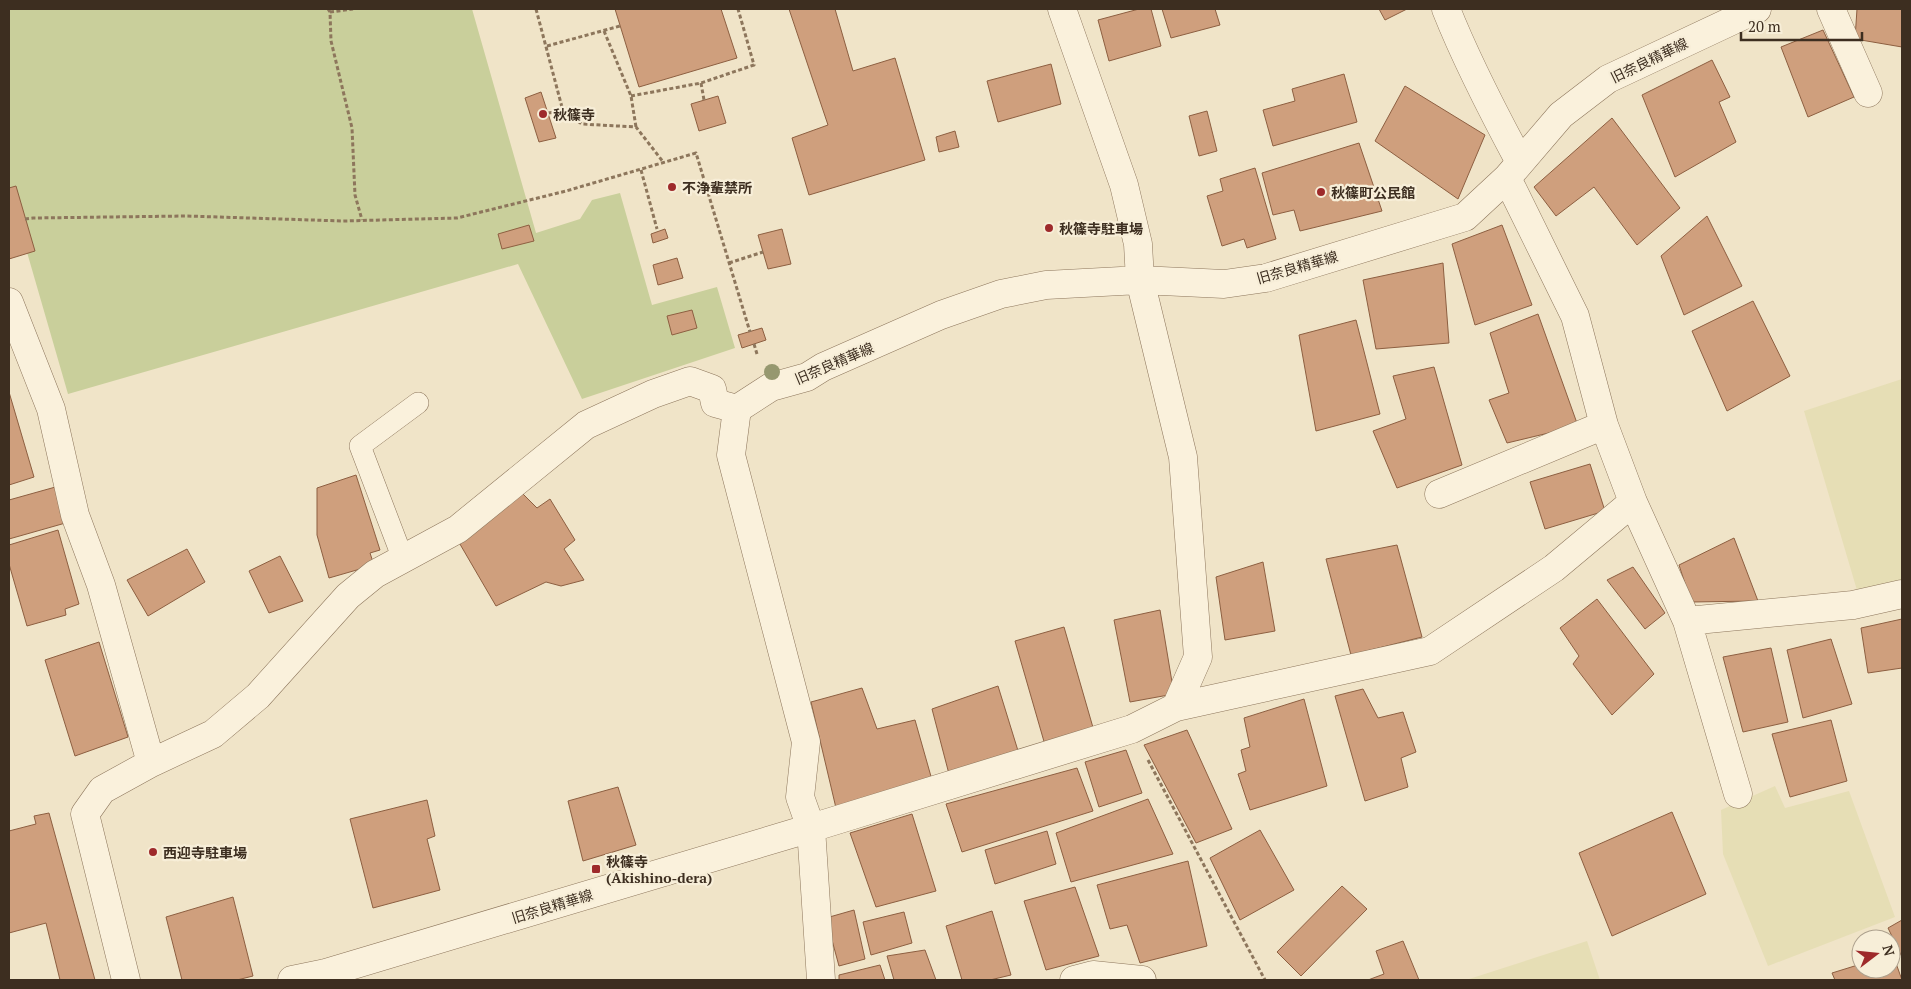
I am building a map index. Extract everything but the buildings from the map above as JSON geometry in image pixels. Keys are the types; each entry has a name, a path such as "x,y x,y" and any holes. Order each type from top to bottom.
{"street":[{"path":"1062,9 1124,185 1138,244 1140,280 1183,457 1198,657 1176,707"},
{"path":"1446,9 1464,53 1492,112 1575,316 1604,425 1633,502 1687,621 1738,794"},
{"name":"旧奈良精華線","path":"737,409 770,387 807,377 823,367 941,315 1001,294 1046,285 1140,280 1224,284 1266,278 1465,217 1514,170 1561,115 1608,79 1757,9"},
{"path":"1831,9 1868,92"},
{"path":"9,302 51,409 75,515 101,585 151,763"},
{"path":"126,980 84,814 102,790 151,763 212,734 258,696 348,596 375,574 458,529 586,425 653,394 690,382 712,389 715,403 737,409 731,456 806,742 800,797 811,828 821,980"},
{"path":"1439,494 1604,425"},
{"name":"旧奈良精華線","path":"292,980 326,973 811,828 1132,729 1176,707 1430,651 1554,568 1633,502"},
{"path":"1687,621 1852,605 1902,594"},
{"path":"1074,980 1093,975 1142,980"}],"lane":[{"path":"403,559 360,446 418,403"}],"path":[{"path":"353,9 328,10 331,41 352,128 356,195 362,220"},
{"path":"536,9 548,46 563,111 582,124 636,128"},
{"path":"631,96 701,83 754,66 738,9"},
{"path":"548,46 620,26"},
{"path":"604,31 631,96 636,128 664,162"},
{"path":"701,83 704,100"},
{"path":"548,114 563,111"},
{"path":"25,219 187,216 343,221 457,218 566,191 696,153 750,332"},
{"path":"641,170 657,229"},
{"path":"729,263 763,252"},
{"path":"754,344 756,352"},
{"path":"1132,729 1265,980"}],"shaded area":[{"path":"1902,379 1902,584 1859,597 1804,411"},
{"path":"1775,786 1785,808 1849,791 1895,917 1864,929 1851,929 1851,934 1768,966 1723,854 1721,810"},
{"path":"1587,941 1600,980 1466,980"}],"green space":[{"path":"9,9 472,9 536,233 580,219 592,200 620,193 652,305 717,287 735,348 582,399 518,264 68,394 9,190"}],"place":[{"name":"秋篠寺","path":"543,114"},
{"name":"不浄輩禁所","path":"672,187"},
{"name":"秋篠町公民館","path":"1321,192"},
{"name":"秋篠寺駐車場","path":"1049,228"},
{"name":"西迎寺駐車場","path":"153,852"},
{"name":"秋篠寺 (Akishino-dera)","path":"596,869"}]}
